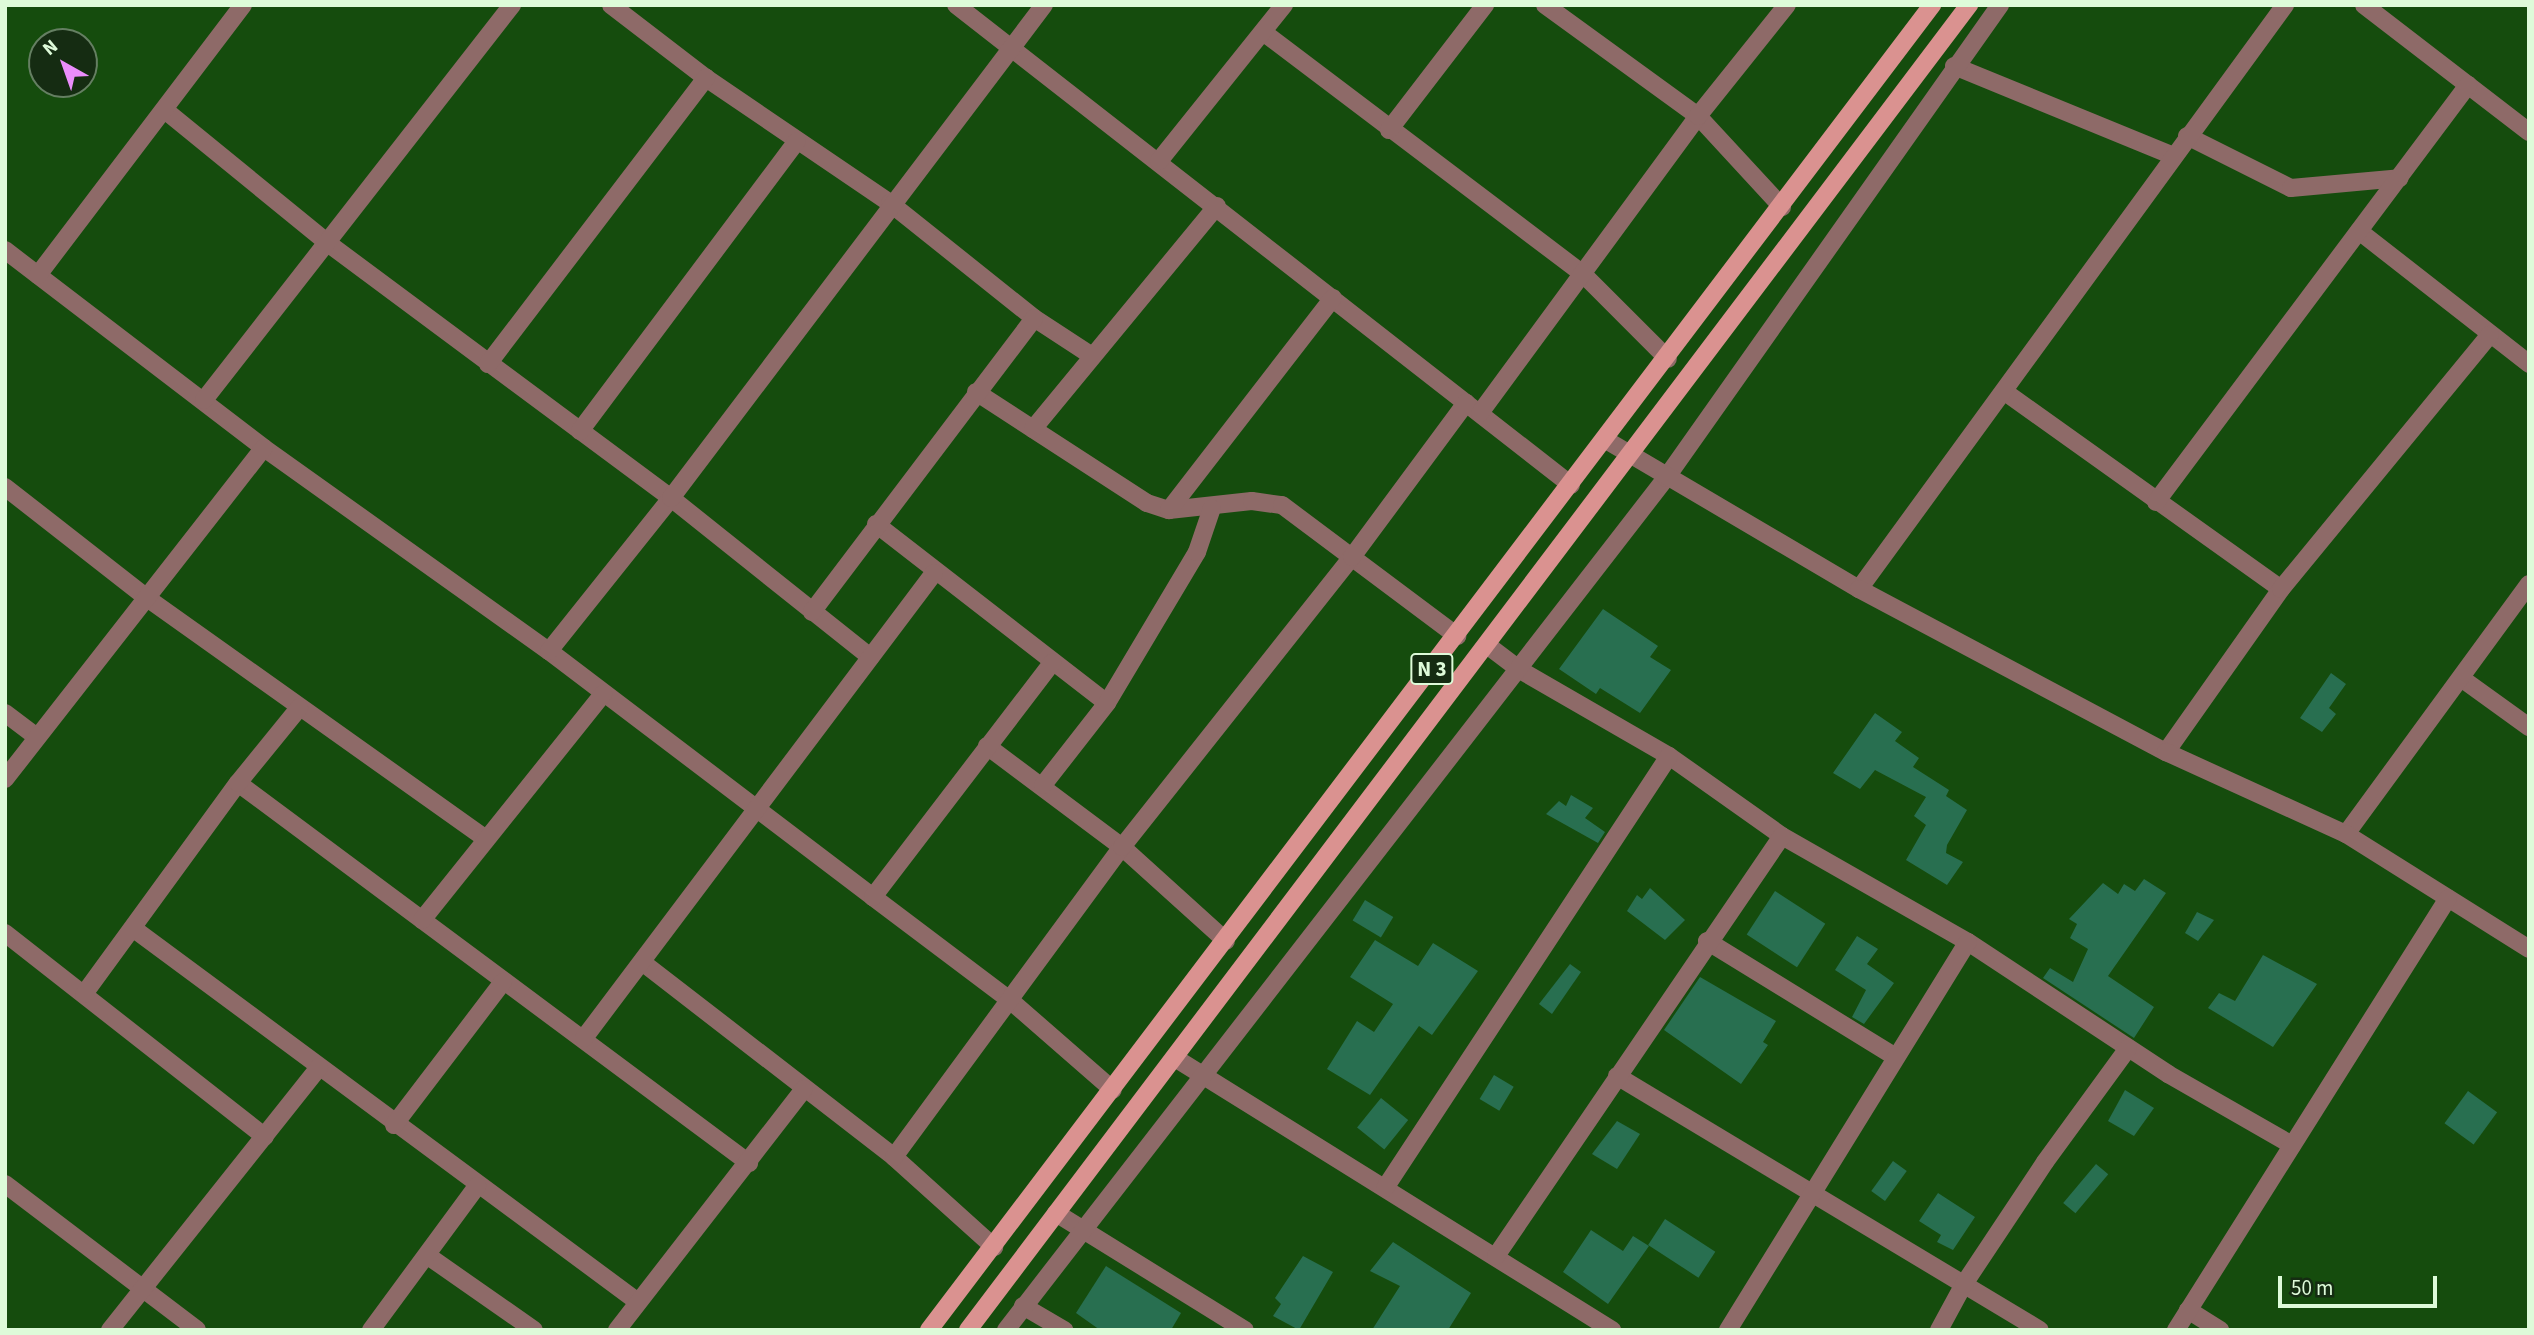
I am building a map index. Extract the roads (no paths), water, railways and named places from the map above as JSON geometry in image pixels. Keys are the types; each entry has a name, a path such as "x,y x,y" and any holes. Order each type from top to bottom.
{"main road":[{"name":"N 3","path":"929,1330 1668,359 1932,5"},
{"name":"N 3","path":"968,1330 1631,457 1969,5"}],"street":[{"path":"38,275 166,111 243,5"},
{"path":"204,400 330,244 512,5"},
{"path":"611,5 706,78 890,203 1034,318 1092,356"},
{"path":"956,5 1217,206 1571,485"},
{"path":"549,651 671,498 890,203 1044,5"},
{"path":"1159,161 1284,5"},
{"path":"1389,130 1485,5"},
{"path":"1545,5 1698,116 1782,207"},
{"path":"894,1157 1122,847 1352,557 1583,274 1698,116 1787,5"},
{"path":"1006,1330 1200,1075 1520,670 1666,478 1954,66 2000,5"},
{"path":"1859,589 2005,392 2187,136 2286,5"},
{"path":"2364,5 2529,132"},
{"path":"1263,32 1389,130 1583,274 1668,359"},
{"path":"1954,66 2173,156"},
{"path":"488,364 706,78"},
{"path":"2156,502 2468,85"},
{"path":"166,111 330,244 671,498 870,657"},
{"path":"2187,136 2291,188 2400,178"},
{"path":"580,431 797,141"},
{"path":"1033,429 1217,206"},
{"path":"2359,231 2529,364"},
{"path":"5,250 264,448 549,651 1011,1001 1113,1090"},
{"path":"1169,510 1333,298"},
{"path":"812,611 1034,318"},
{"path":"2166,752 2281,589 2490,335"},
{"path":"976,392 1147,503 1169,510 1212,508 1252,501 1282,505 1457,636"},
{"path":"2005,392 2281,589"},
{"path":"1606,440 1666,478 1859,589 2166,752 2346,834 2529,949"},
{"path":"5,779 264,448"},
{"path":"5,487 147,598 486,839"},
{"path":"1043,785 1107,703 1197,552 1212,508"},
{"path":"876,524 934,573 1107,703"},
{"path":"584,1038 934,573"},
{"path":"2346,834 2529,584"},
{"path":"1487,645 1520,670 1670,757 1782,836 1968,942 2127,1048 2292,1145"},
{"path":"873,897 1052,663"},
{"path":"2461,678 2529,727"},
{"path":"422,920 604,694"},
{"path":"84,993 134,929 238,783 299,708"},
{"path":"5,713 37,736"},
{"path":"987,746 1043,785 1122,847 1226,941"},
{"path":"1385,1188 1670,757"},
{"path":"238,783 503,982 584,1038 749,1164"},
{"path":"1496,1256 1707,941 1782,836"},
{"path":"2176,1330 2448,898"},
{"path":"134,929 394,1125 638,1302"},
{"path":"5,933 265,1137"},
{"path":"1707,941 1894,1056"},
{"path":"1728,1330 1894,1056 1968,942"},
{"path":"642,962 894,1157 994,1247"},
{"path":"394,1125 503,982"},
{"path":"1940,1330 1964,1284 2127,1048"},
{"path":"1175,1058 1612,1330"},
{"path":"110,1330 319,1067"},
{"path":"1617,1076 2040,1330"},
{"path":"617,1330 749,1164 804,1089"},
{"path":"5,1184 197,1330"},
{"path":"372,1330 477,1186"},
{"path":"1056,1213 1245,1330"},
{"path":"428,1256 534,1330"},
{"path":"1023,1306 1064,1330"},
{"path":"2188,1310 2220,1330"}]}
